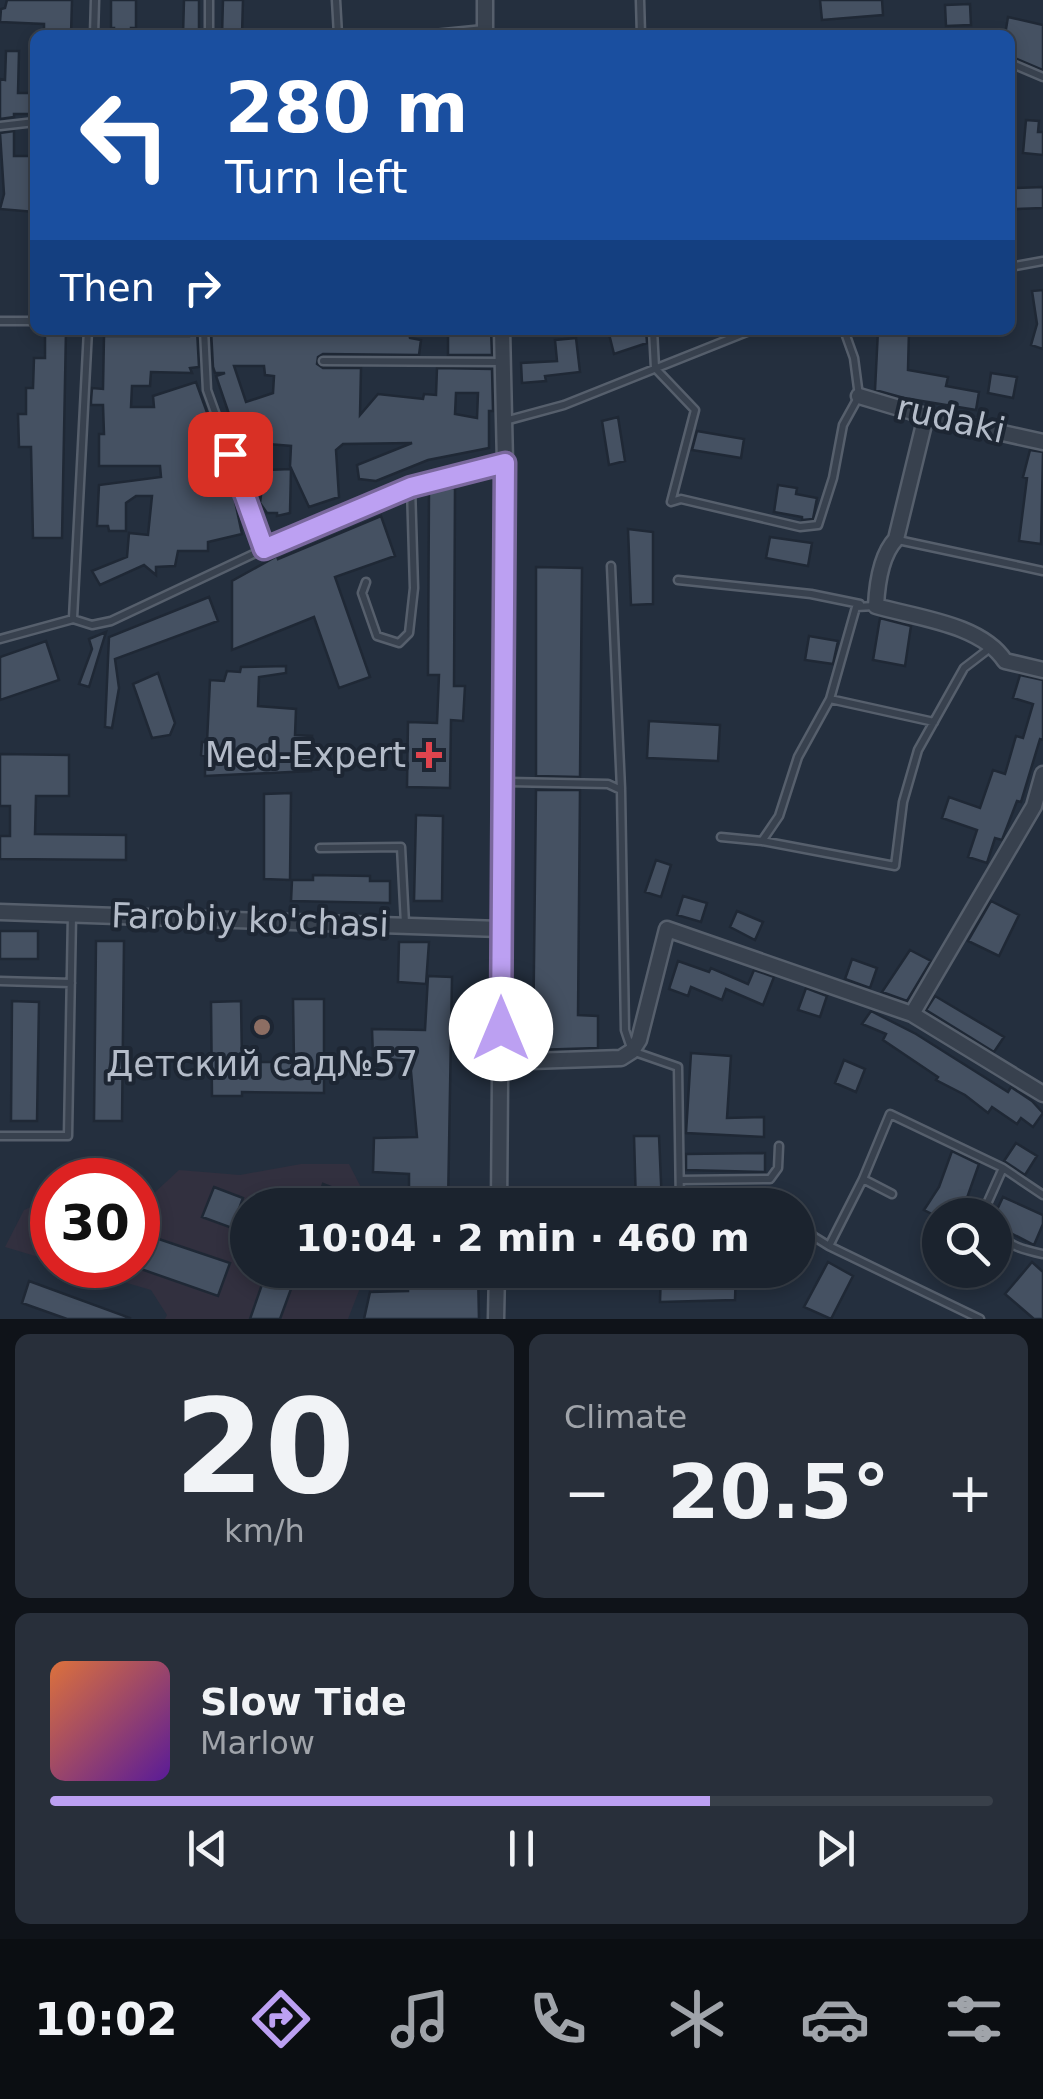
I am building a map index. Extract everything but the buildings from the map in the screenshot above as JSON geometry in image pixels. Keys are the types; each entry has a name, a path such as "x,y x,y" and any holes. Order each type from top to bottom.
{"street":[{"path":"485,0 485,30"},
{"path":"498,1188 505,463 502,335"},
{"name":"rudaki","path":"859,396 926,416 1043,442"},
{"path":"926,416 896,540 889,547 877,586 876,606 968,631 994,644 1005,661 1043,670"},
{"path":"912,1014 1034,806 1043,774"},
{"name":"Farobiy ko'chasi","path":"0,912 500,929"},
{"path":"501,1062 622,1058 632,1051 667,929 912,1014 1043,1094"},
{"path":"496,1319 497,1288"}],"lane":[{"path":"94,30 95,0"},
{"path":"209,0 209,30"},
{"path":"336,0 338,30"},
{"path":"640,0 641,30"},
{"path":"1015,65 1043,77"},
{"path":"0,126 30,123"},
{"path":"1015,267 1043,261"},
{"path":"0,321 30,321"},
{"path":"73,619 88,335"},
{"path":"204,335 207,390 264,549"},
{"path":"654,335 655,368 694,410 671,502 681,499 800,528 818,525 833,478 843,426 859,396 854,358 846,335"},
{"path":"504,421 564,404 739,335"},
{"path":"323,361 504,362"},
{"path":"1,636 73,619 92,624 112,620 264,549 411,487 505,463"},
{"path":"366,582 362,592 377,636 399,642 409,633 414,588 411,487"},
{"path":"896,540 1043,571"},
{"path":"610,566 624,815 625,1030 632,1051 678,1067 680,1188"},
{"path":"678,580 811,594 876,606"},
{"path":"762,840 779,816 798,757 830,699 856,607 876,606"},
{"path":"721,837 762,840 894,866 903,802 918,750 964,668 994,644"},
{"path":"830,699 934,722"},
{"path":"502,782 608,784 621,790"},
{"path":"320,848 402,847 404,926"},
{"path":"0,1136 68,1136 72,914"},
{"path":"0,981 70,983"},
{"path":"829,1246 890,1114 1003,1168 1043,1194"},
{"path":"680,1180 770,1179 778,1168 779,1146"},
{"path":"990,1198 1003,1168"},
{"path":"863,1179 892,1194"},
{"path":"815,1237 980,1319"},
{"path":"1012,1245 1043,1254"}],"shaded area":[{"path":"301,1164 349,1164 361,1188 230,1188 230,1288 360,1288 348,1319 165,1319 167,1315 151,1290 144,1288 160,1288 160,1188 179,1170 240,1175"},
{"path":"30,1207 30,1254 5,1247 24,1210"}],"place":[{"name":"Med-Expert","path":"429,755"},
{"name":"Детский сад№57","path":"262,1027"}],"route":[{"path":"230,454 264,549 411,487 505,463 501,1029"}]}
